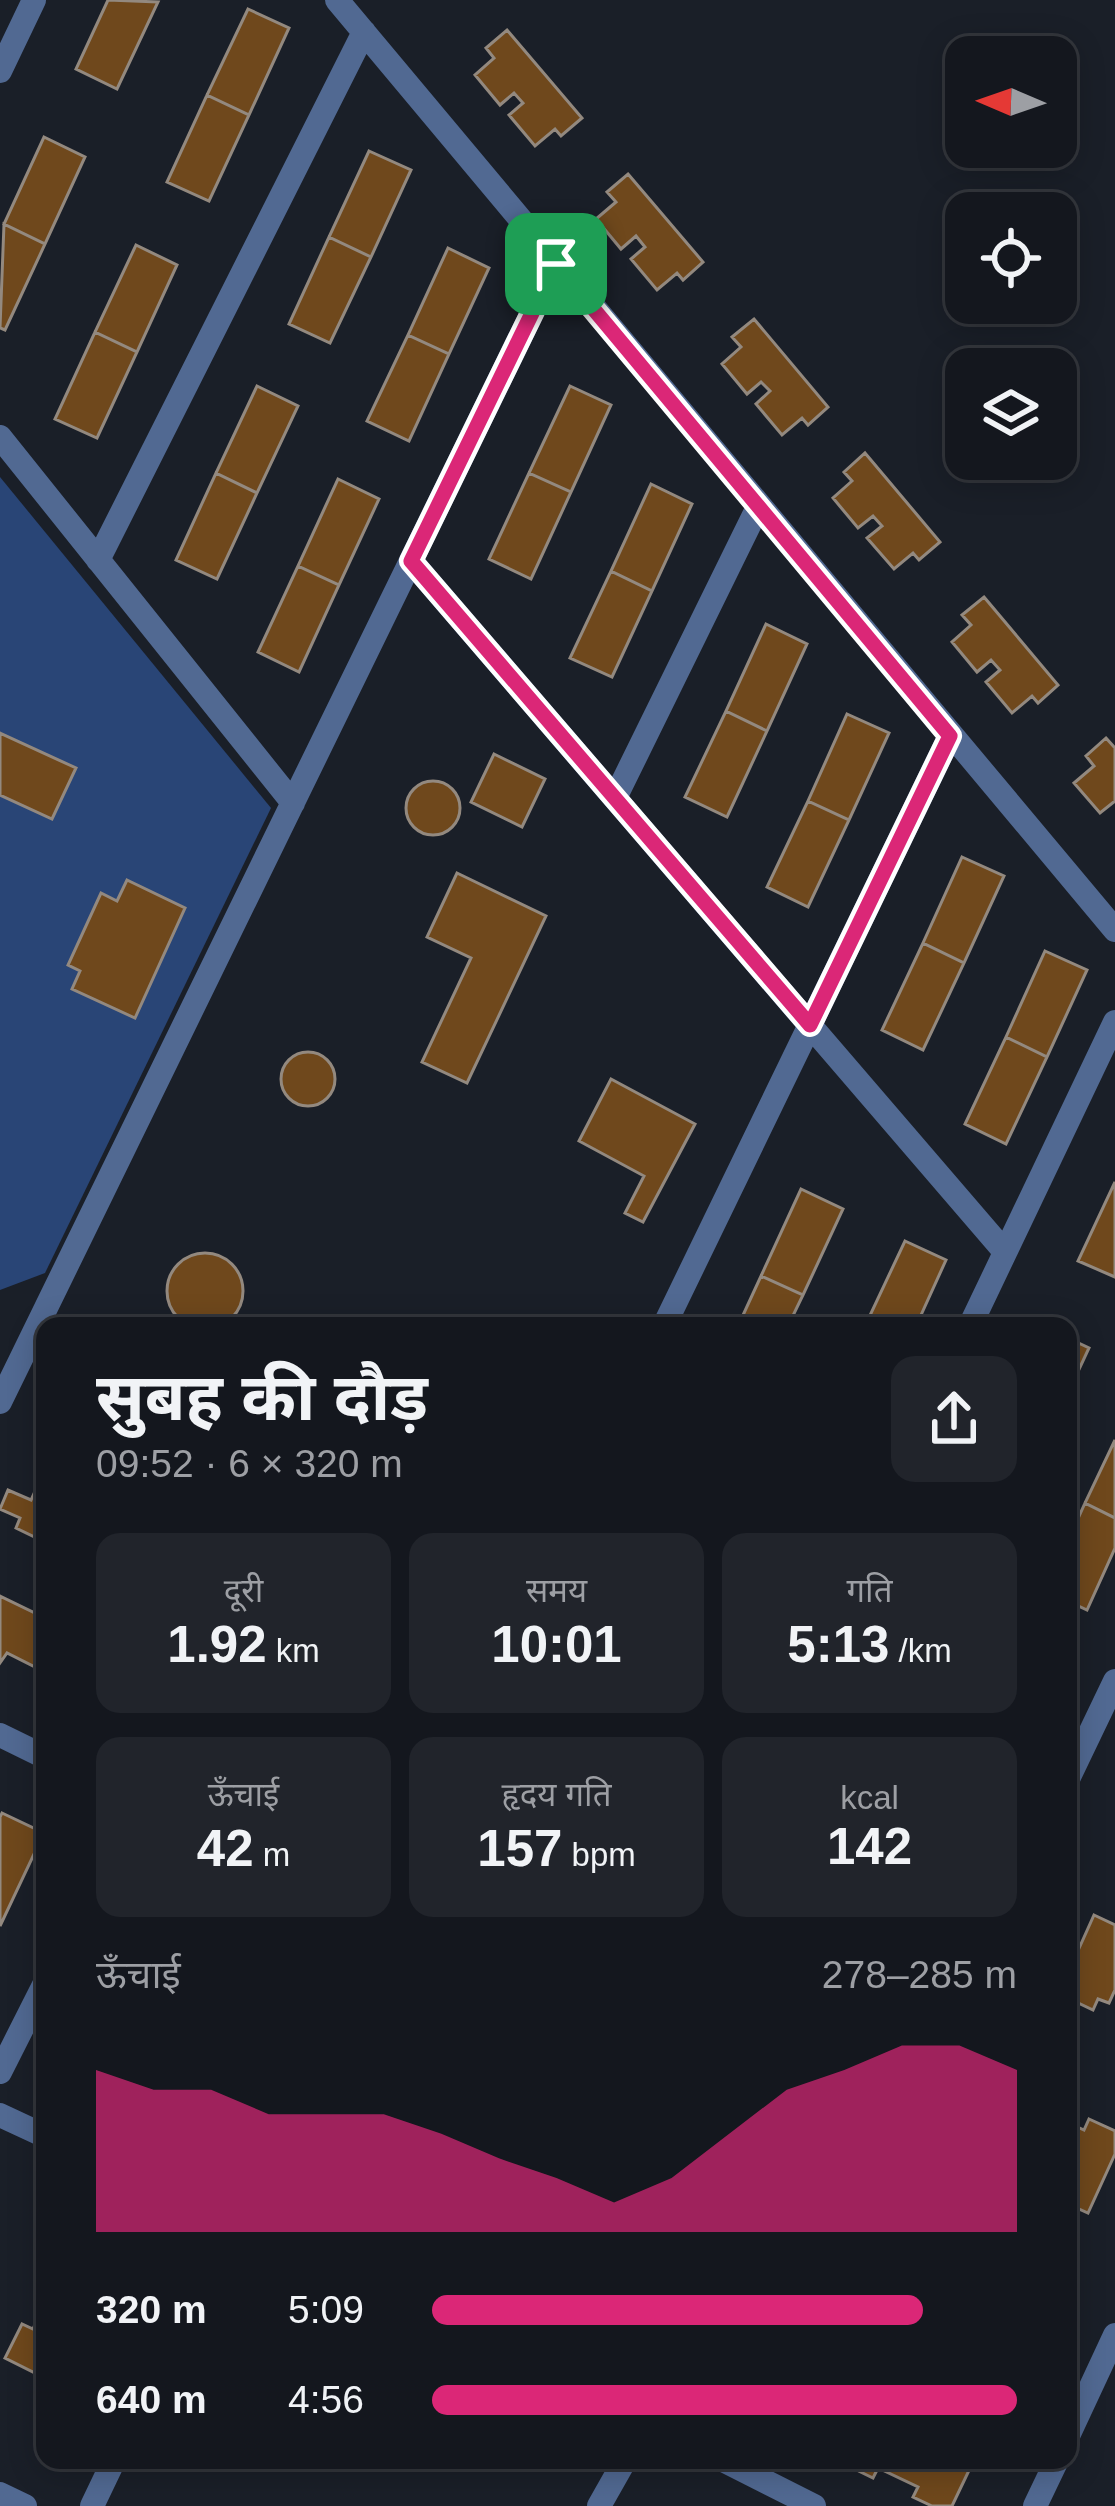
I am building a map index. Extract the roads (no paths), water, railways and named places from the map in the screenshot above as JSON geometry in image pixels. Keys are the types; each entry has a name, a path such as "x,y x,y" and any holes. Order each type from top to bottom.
{"lane":[{"path":"0,71 34,0"},
{"path":"337,0 1115,930"},
{"path":"98,560 364,32"},
{"path":"0,1402 10,1356 293,803 556,264"},
{"path":"0,437 293,803"},
{"path":"615,799 758,507"},
{"path":"411,561 1005,1252"},
{"path":"668,1317 950,736"},
{"path":"974,1317 1115,1022"},
{"path":"1077,1760 1115,1681"},
{"path":"0,1735 36,1753"},
{"path":"0,2072 36,2001"},
{"path":"0,2115 36,2132"},
{"path":"1077,2417 1115,2336"},
{"path":"92,2506 110,2469"},
{"path":"599,2506 620,2469"},
{"path":"746,2469 814,2506"},
{"path":"1035,2506 1053,2469"},
{"path":"0,2494 25,2506"}]}
